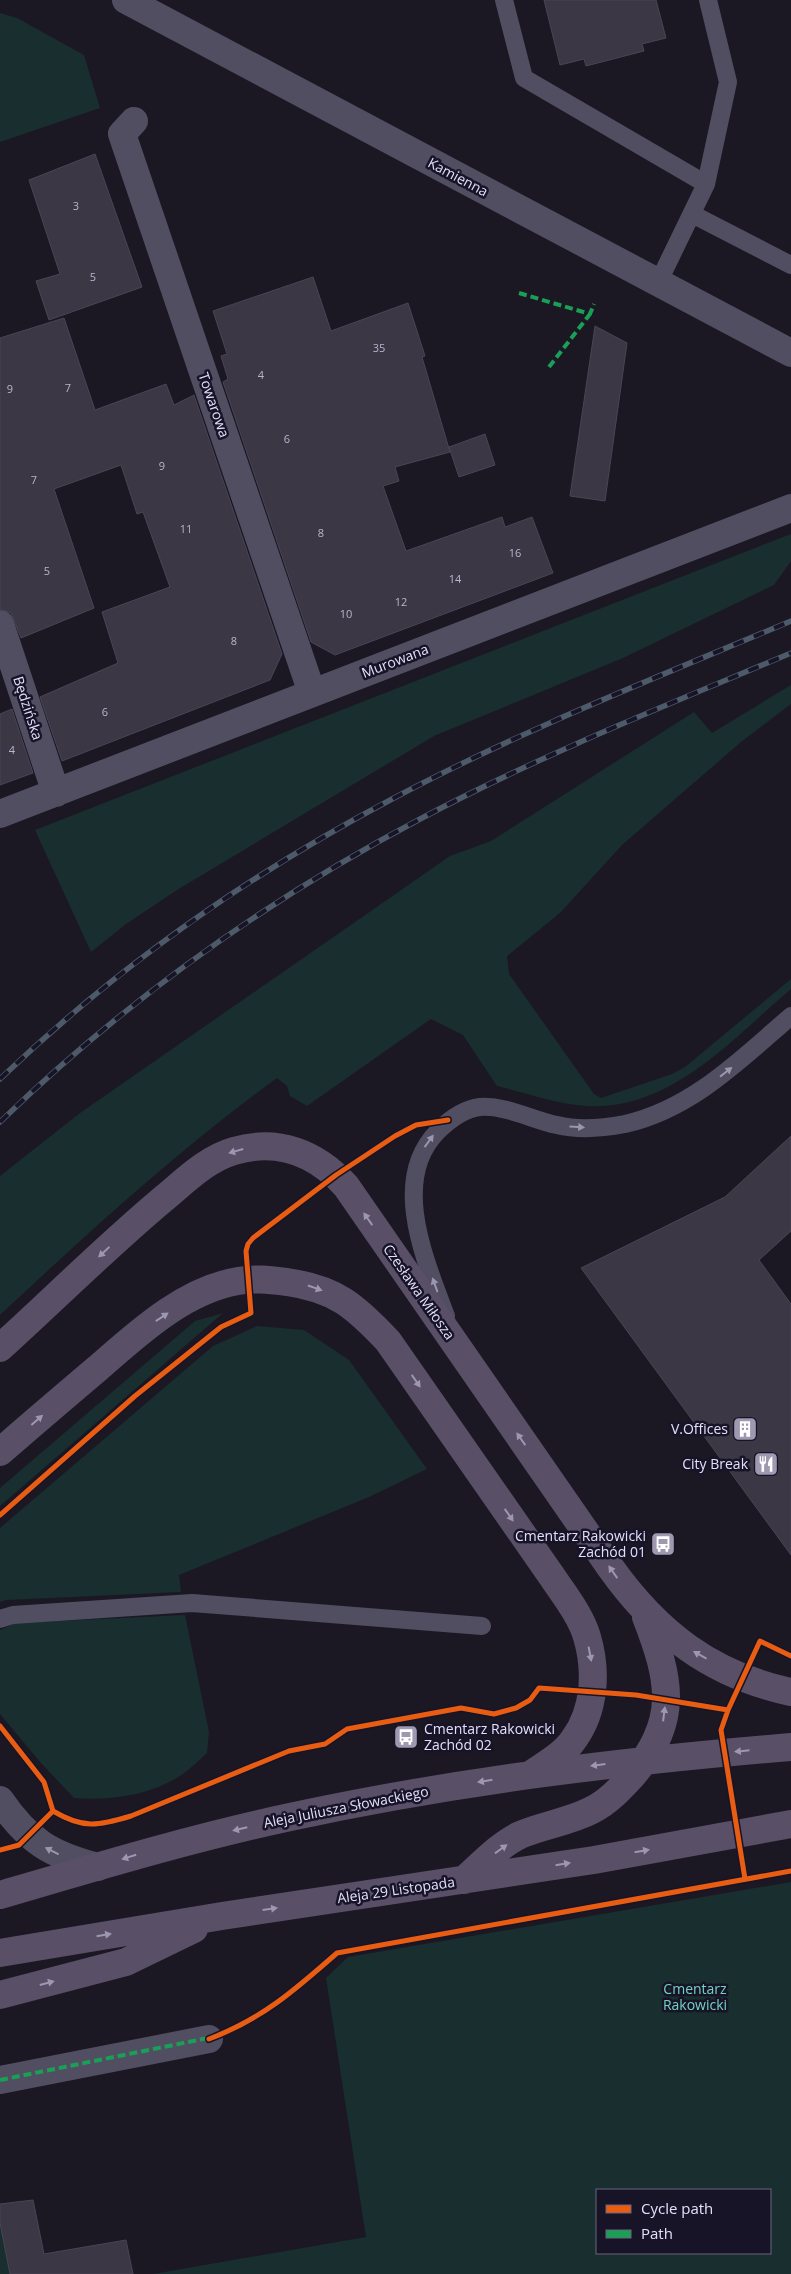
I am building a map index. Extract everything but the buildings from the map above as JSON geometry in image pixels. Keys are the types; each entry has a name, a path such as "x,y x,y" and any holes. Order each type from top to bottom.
{"main road":[{"name":"Czesława Miłosza","path":"0,1348 133,1225 196,1172 232,1152 254,1146 274,1146 293,1150 311,1158 336,1175 346,1186 610,1568 643,1611 670,1636 693,1652 742,1678 791,1692"},
{"path":"0,1452 135,1337 185,1302 212,1288 237,1281 264,1279 311,1286 337,1297 364,1315 388,1342 553,1578 575,1611 587,1636 593,1673 592,1693 586,1719 574,1740 558,1756 533,1773"},
{"path":"464,1880 498,1850 519,1836 592,1811 608,1800 646,1759 658,1738 664,1722 666,1679 661,1655 643,1611"},
{"path":"533,1773 646,1759 791,1747"},
{"name":"Aleja Juliusza Słowackiego","path":"98,1867 160,1848 289,1817 417,1792 533,1773"},
{"name":"Aleja 29 Listopada","path":"0,1953 222,1916 464,1880 791,1824"},
{"path":"0,1895 98,1867"},
{"path":"0,1995 126,1962 222,1916"}],"street":[{"name":"Kamienna","path":"126,0 791,353"},
{"name":"Towarowa","path":"134,121 122,134 312,693"},
{"name":"Murowana","path":"0,814 791,508"},
{"name":"Będzińska","path":"0,624 56,792"},
{"path":"0,1800 29,1835 45,1848 68,1859 98,1867"},
{"path":"0,2080 209,2038"}],"lane":[{"path":"504,0 524,78 706,184"},
{"path":"658,283 706,184 728,82 708,0"},
{"path":"692,214 791,264"},
{"path":"458,1347 424,1257 413,1203 418,1162 427,1141 448,1120 479,1107 506,1110 558,1126 573,1127 624,1124 648,1117 678,1104 704,1089 791,1016"},
{"path":"0,1619 12,1615 192,1603 482,1626"}],"green space":[{"path":"0,13 17,18 84,55 100,108 0,142"},
{"path":"791,534 791,561 774,585 623,658 434,736 177,890 126,924 91,952 35,830"},
{"path":"791,685 791,704 741,742 622,845 560,913 507,956 509,974 594,1094 601,1098 672,1074 685,1067 791,979 791,989 723,1049 673,1084 646,1097 617,1104 575,1105 552,1101 497,1086 463,1035 431,1019 307,1106 290,1096 287,1086 277,1078 240,1105 169,1163 0,1315 0,1176 80,1113 450,856 491,841 694,712 712,733"},
{"path":"223,1313 0,1506 0,1488 195,1321"},
{"path":"257,1326 304,1330 349,1360 427,1469 369,1497 179,1575 181,1592 6,1600 0,1602 0,1528 213,1346"},
{"path":"185,1615 209,1732 207,1753 183,1774 145,1792 116,1797 74,1798 41,1763 0,1714 0,1630 16,1623"},
{"name":"Cmentarz Rakowicki","path":"791,1882 791,2274 153,2274 366,2237 326,1978 348,1957"},
{"path":"0,2220 10,2274 0,2274"}],"railway":[{"path":"0,1079 91,998 138,961 237,890 341,827 442,773 541,727 791,621"},
{"path":"0,1122 97,1035 200,955 254,918 365,849 512,773 605,731 791,653"}],"marked path":[{"path":"519,293 590,314 594,304"},
{"path":"549,367 590,314"},
{"path":"0,2080 213,2037"}],"cycle path":[{"path":"0,1515 135,1396 221,1327 251,1313 246,1251 248,1244 253,1238 336,1175 395,1136 416,1125 448,1120"},
{"path":"0,1850 19,1845 53,1811 73,1821 82,1823 100,1824 109,1822 131,1816 289,1751 325,1744 347,1729 461,1708 494,1714 516,1708 530,1700 539,1688 636,1695 728,1710 760,1641 791,1656"},
{"path":"728,1710 721,1730 745,1879"},
{"path":"0,1726 44,1782 53,1811"},
{"path":"209,2039 262,2013 292,1991 337,1953 791,1871"}],"place":[{"name":"V.Offices","path":"745,1429"},
{"name":"City Break","path":"766,1464"},
{"name":"Cmentarz Rakowicki Zachód 01","path":"663,1544"},
{"name":"Cmentarz Rakowicki Zachód 02","path":"406,1737"}]}
